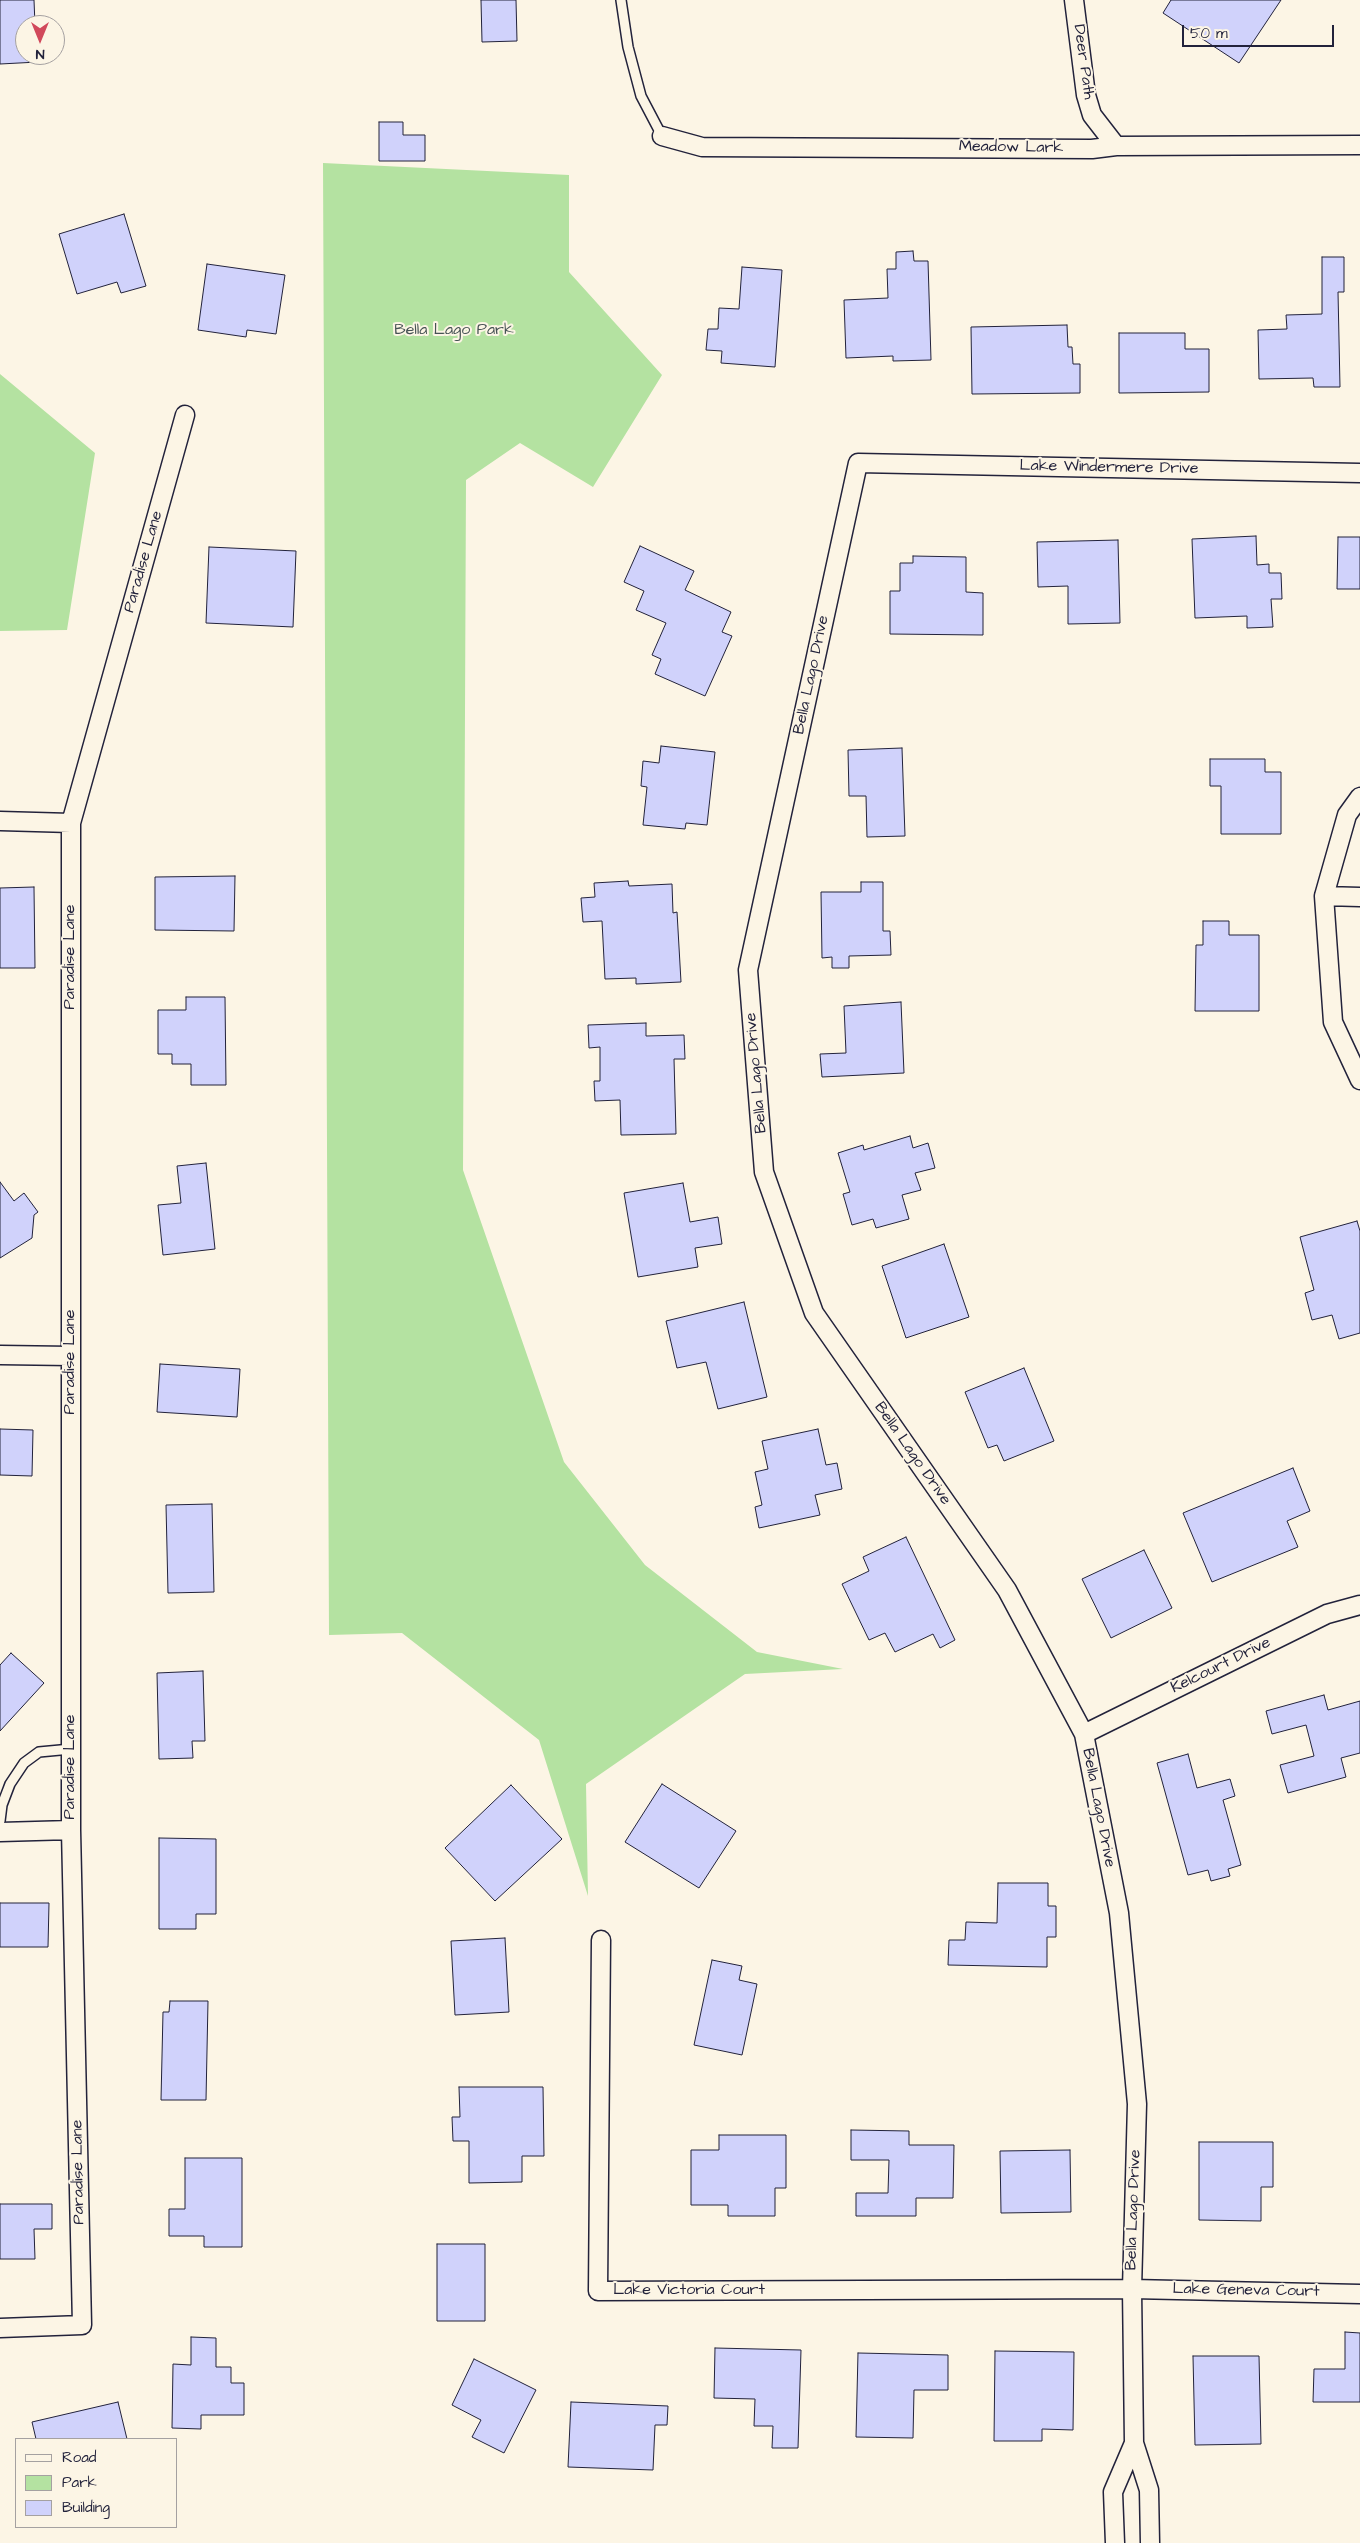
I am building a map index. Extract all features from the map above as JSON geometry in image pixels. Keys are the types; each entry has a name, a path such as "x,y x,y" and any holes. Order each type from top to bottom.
{"street":[{"name":"Deer Path","path":"1074,0 1086,95 1092,115 1116,146"},
{"name":"Meadow Lark","path":"662,136 702,147 1092,149 1116,146 1360,145"},
{"name":"Paradise Lane","path":"0,2328 82,2325 71,1830 71,823 185,415"},
{"name":"Lake Windermere Drive","path":"858,463 1360,473"},
{"name":"Bella Lago Drive","path":"858,463 748,970 764,1172 814,1312 1007,1590 1084,1734 1119,1913 1137,2104 1132,2289 1134,2443 1149,2490 1150,2543"},
{"path":"1360,797 1347,815 1324,896 1333,1022 1360,1080"},
{"path":"0,821 71,823"},
{"path":"1324,896 1360,897"},
{"path":"0,1355 71,1356"},
{"name":"Kelcourt Drive","path":"1084,1734 1327,1614 1360,1605"},
{"path":"0,1832 71,1830"},
{"name":"Lake Victoria Court","path":"601,1940 598,2291 1132,2289"},
{"name":"Lake Geneva Court","path":"1132,2289 1360,2294"},
{"name":"Bella Lago Drive","path":"1114,2543 1113,2492 1134,2443"}],"lane":[{"path":"620,0 628,47 641,96 662,136"},
{"path":"0,1821 2,1805 10,1784 24,1763 39,1752 71,1748"}],"green space":[{"name":"Bella Lago Park","path":"323,163 569,175 569,272 662,375 593,487 520,443 466,480 463,1170 564,1462 645,1565 757,1652 843,1669 745,1674 586,1784 588,1896 539,1740 402,1633 329,1635"},
{"path":"0,374 95,453 67,630 0,631"}],"building":[{"path":"0,0 34,0 35,15 15,15 15,63 0,64"},
{"path":"481,0 516,0 517,41 482,42"},
{"path":"1171,0 1281,0 1239,63 1163,13"},
{"path":"379,122 403,122 403,135 425,135 425,161 379,161"},
{"path":"124,214 146,286 121,293 117,282 77,294 59,234"},
{"path":"913,251 914,261 928,261 931,360 893,361 893,356 846,358 844,300 888,298 887,269 896,269 896,252"},
{"path":"1322,257 1344,257 1344,292 1338,292 1340,387 1314,387 1313,378 1259,379 1258,330 1287,329 1286,315 1322,314"},
{"path":"207,264 285,275 276,334 247,330 246,337 198,330"},
{"path":"742,267 782,270 775,367 721,363 722,351 706,350 708,329 718,329 719,308 739,309"},
{"path":"1067,325 1068,347 1072,347 1073,364 1080,364 1080,393 972,394 971,327"},
{"path":"1119,333 1185,333 1185,349 1209,349 1209,392 1119,393"},
{"path":"1256,536 1257,565 1269,564 1269,573 1281,573 1282,599 1271,599 1273,627 1247,628 1247,616 1195,618 1192,539"},
{"path":"1338,537 1360,537 1360,589 1337,589"},
{"path":"1118,540 1120,623 1068,624 1068,586 1038,587 1037,542"},
{"path":"640,546 694,571 685,590 731,612 722,632 732,636 705,696 655,674 661,659 652,655 666,623 636,610 644,591 624,582"},
{"path":"209,547 296,551 293,627 206,623"},
{"path":"913,556 966,557 966,592 983,593 983,635 890,634 890,591 900,591 900,563 913,563"},
{"path":"661,746 715,752 707,825 686,823 685,829 643,825 647,787 641,786 643,761 659,763"},
{"path":"902,748 905,836 867,837 866,796 849,796 848,750"},
{"path":"1210,759 1265,759 1265,772 1281,772 1281,834 1221,834 1221,786 1210,786"},
{"path":"235,876 234,931 155,930 155,877"},
{"path":"628,881 629,886 672,884 673,913 677,912 681,982 636,984 636,978 605,979 602,921 583,922 581,898 595,897 594,883"},
{"path":"861,882 883,882 883,931 890,931 891,955 849,956 849,968 832,968 832,957 822,958 821,892 861,892"},
{"path":"34,887 35,968 0,968 0,888"},
{"path":"1203,921 1229,921 1229,935 1259,935 1259,1011 1195,1011 1196,945 1203,945"},
{"path":"186,997 225,997 226,1085 191,1085 191,1064 172,1064 172,1054 158,1054 158,1010 186,1010"},
{"path":"901,1002 904,1073 822,1077 820,1054 846,1053 844,1006"},
{"path":"646,1023 646,1036 684,1035 685,1059 674,1059 676,1134 621,1135 620,1100 595,1101 594,1081 600,1081 600,1047 589,1048 588,1025"},
{"path":"910,1136 913,1148 928,1143 935,1168 915,1173 921,1190 902,1195 909,1219 876,1228 873,1219 852,1225 843,1194 850,1192 838,1153 863,1145 864,1150"},
{"path":"206,1163 215,1249 163,1255 158,1205 181,1203 177,1166"},
{"path":"0,1182 14,1201 24,1193 38,1212 34,1215 32,1238 0,1258"},
{"path":"683,1183 690,1222 718,1217 722,1244 695,1248 698,1267 638,1277 624,1193"},
{"path":"1357,1221 1360,1231 1360,1333 1339,1339 1332,1315 1312,1320 1305,1293 1314,1290 1300,1237"},
{"path":"944,1244 969,1317 906,1338 882,1266"},
{"path":"744,1302 767,1397 718,1409 706,1362 677,1368 666,1321"},
{"path":"160,1364 240,1369 237,1417 157,1412"},
{"path":"1024,1368 1054,1441 1004,1461 997,1445 988,1448 965,1392"},
{"path":"0,1429 33,1430 32,1476 0,1475"},
{"path":"818,1429 826,1465 837,1463 842,1489 815,1495 820,1515 759,1528 755,1507 762,1505 755,1472 768,1469 762,1441"},
{"path":"1293,1468 1310,1511 1287,1521 1298,1547 1212,1582 1183,1513"},
{"path":"212,1504 214,1592 168,1593 166,1505"},
{"path":"906,1537 955,1640 940,1648 933,1634 895,1652 885,1633 869,1640 842,1584 869,1571 863,1557"},
{"path":"1144,1550 1172,1608 1111,1638 1082,1579"},
{"path":"11,1653 44,1683 0,1731 0,1665"},
{"path":"203,1671 205,1741 192,1741 193,1758 159,1759 157,1673"},
{"path":"1324,1695 1328,1710 1360,1701 1360,1753 1341,1758 1346,1777 1288,1793 1280,1765 1314,1756 1306,1725 1272,1734 1266,1711"},
{"path":"1188,1754 1197,1788 1230,1779 1235,1796 1223,1800 1241,1865 1228,1869 1230,1876 1211,1881 1208,1870 1188,1875 1157,1763"},
{"path":"662,1784 736,1831 699,1888 625,1842"},
{"path":"511,1785 562,1839 495,1901 445,1848"},
{"path":"159,1838 216,1839 216,1914 196,1914 196,1929 159,1929"},
{"path":"998,1883 1048,1883 1048,1906 1056,1906 1056,1937 1047,1937 1047,1967 948,1965 949,1940 965,1940 966,1922 997,1923"},
{"path":"0,1903 49,1903 48,1947 0,1947"},
{"path":"505,1938 509,2012 455,2015 451,1941"},
{"path":"712,1960 742,1966 739,1980 757,1984 742,2055 694,2045"},
{"path":"170,2001 208,2001 206,2100 161,2100 163,2012 169,2012"},
{"path":"459,2087 543,2087 544,2156 522,2156 522,2182 469,2183 469,2141 453,2141 452,2117 460,2117"},
{"path":"851,2130 909,2131 909,2145 954,2145 953,2198 916,2198 916,2216 856,2216 856,2193 888,2193 889,2160 851,2160"},
{"path":"719,2135 786,2135 786,2188 775,2188 775,2216 728,2216 728,2205 691,2205 691,2150 719,2150"},
{"path":"1199,2142 1273,2142 1273,2187 1261,2187 1261,2221 1199,2220"},
{"path":"1070,2150 1071,2212 1001,2213 1000,2151"},
{"path":"185,2158 242,2158 242,2247 204,2247 204,2236 169,2236 169,2209 185,2209"},
{"path":"0,2204 52,2204 52,2229 34,2229 35,2259 0,2259"},
{"path":"437,2244 485,2244 485,2321 437,2321"},
{"path":"1345,2332 1360,2333 1360,2402 1313,2402 1314,2369 1345,2369"},
{"path":"191,2337 216,2338 216,2367 231,2367 231,2383 244,2383 244,2415 201,2415 201,2429 172,2428 173,2364 191,2365"},
{"path":"715,2348 801,2350 798,2448 772,2448 773,2426 754,2426 755,2399 714,2398"},
{"path":"995,2351 1074,2352 1073,2430 1042,2429 1042,2441 994,2441"},
{"path":"858,2353 948,2355 948,2390 914,2390 913,2438 856,2437"},
{"path":"1193,2356 1259,2356 1261,2444 1195,2445"},
{"path":"474,2359 536,2390 504,2453 472,2437 481,2420 452,2405"},
{"path":"118,2402 127,2438 36,2438 32,2422"},
{"path":"571,2402 668,2406 667,2425 655,2425 653,2470 568,2467"}]}
